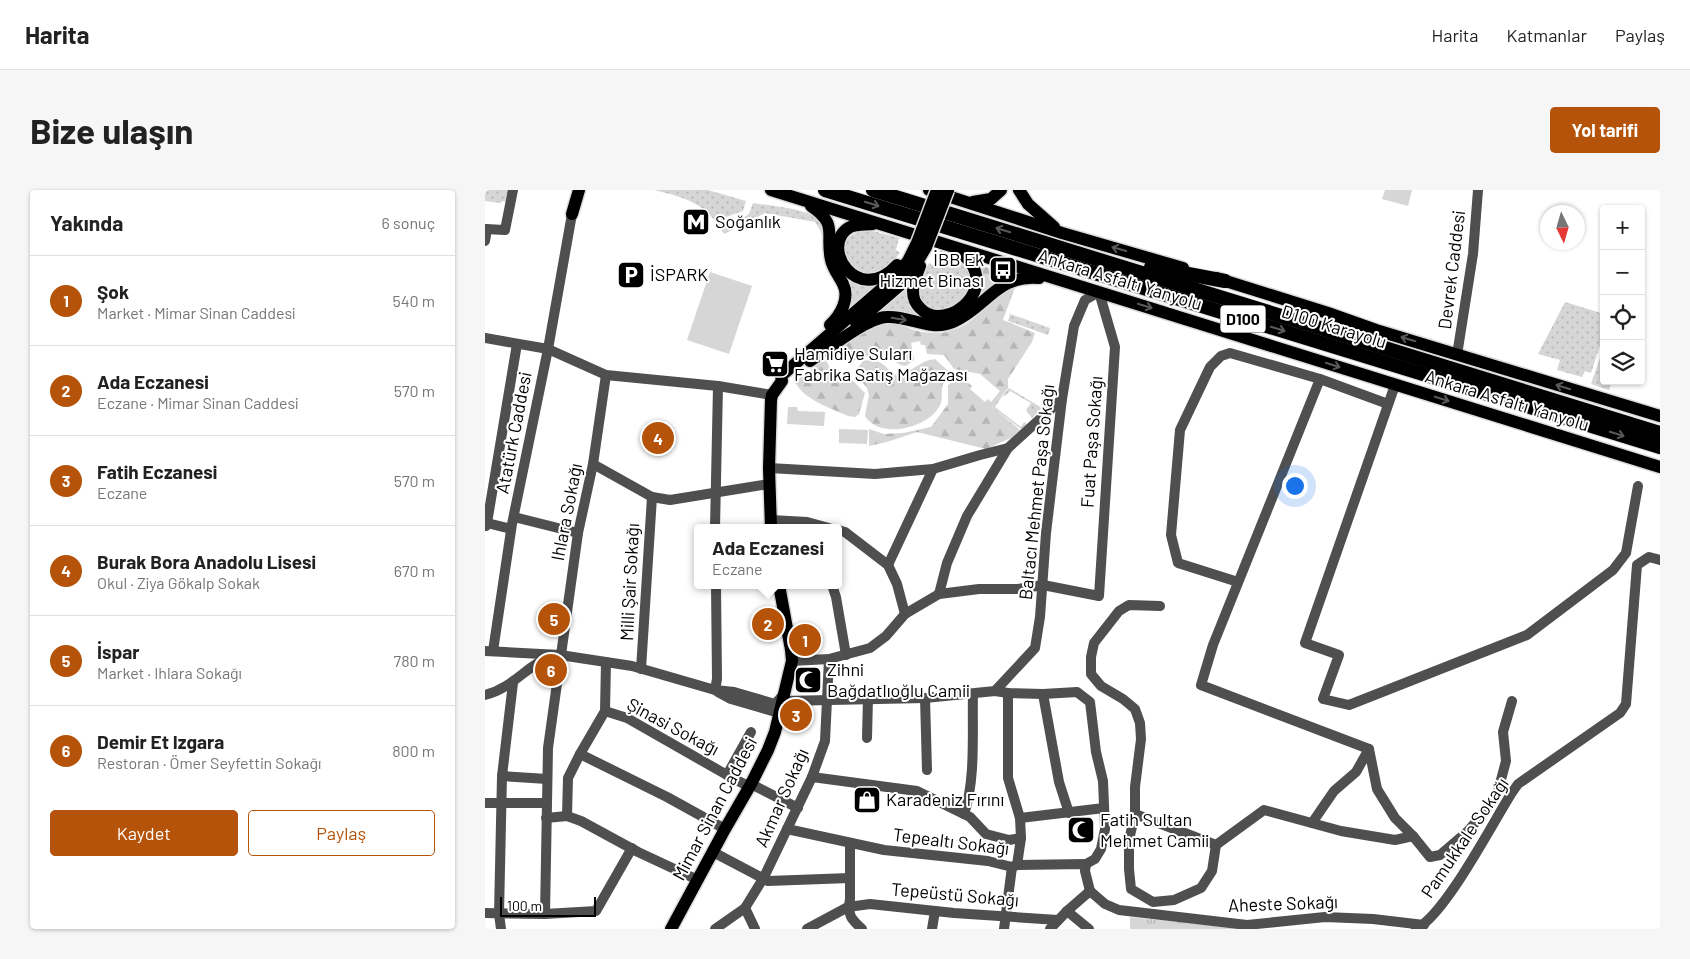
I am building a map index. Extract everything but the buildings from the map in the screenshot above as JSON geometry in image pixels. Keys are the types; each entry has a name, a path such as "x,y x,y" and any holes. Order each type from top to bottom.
{"highway":[{"name":"D100 Karayolu","path":"825,190 1660,447"},
{"name":"D100 Karayolu","path":"873,190 1660,433"},
{"path":"1050,244 1167,271 1225,280"}],"main road":[{"path":"572,214 573,190"},
{"path":"572,214 579,190"},
{"name":"Ankara Asfaltı Yanyolu","path":"771,190 1660,467"},
{"name":"Ankara Asfaltı Yanyolu","path":"929,190 1062,233 1225,280 1457,355 1660,416"},
{"path":"937,190 913,285 915,303 923,311 931,315 941,316 963,307 970,301 975,292 976,276 971,264 961,253 948,245"},
{"path":"782,381 788,380 891,294 912,271 948,190"},
{"path":"967,203 991,199 1001,190"},
{"path":"1019,190 1027,204 1062,233"},
{"path":"771,524 769,468 772,395 782,381 781,376 834,322 842,311 845,298 843,284 831,262 830,233 827,222 822,214 800,199"},
{"path":"880,224 855,226 843,233 838,252 840,262 854,276 866,280 879,278 891,272 922,245"},
{"path":"790,367 892,280 922,245"},
{"path":"810,361 865,323 886,317 923,325 946,325 973,311 998,288 1008,283 1031,277 1056,279"},
{"name":"Mimar Sinan Caddesi","path":"671,929 751,784 775,732 792,661 780,589"}],"street":[{"path":"485,242 486,229 505,230 513,190"},
{"name":"Devrek Caddesi","path":"1457,355 1473,254 1479,190"},
{"name":"Atatürk Caddesi","path":"489,651 511,529 548,349 572,214"},
{"name":"Baltacı Mehmet Paşa Sokağı","path":"995,691 1035,648 1043,585 1046,533 1062,400 1074,326 1085,300 1099,292"},
{"name":"Fuat Paşa Sokağı","path":"1043,585 1099,596 1115,347 1099,292"},
{"path":"485,338 548,349 606,375 718,386 772,395"},
{"path":"511,529 486,525 517,344"},
{"path":"1238,582 1178,564 1171,536 1180,430 1210,367 1221,356 1230,353 1320,379 1388,404"},
{"name":"Ihlara Sokağı","path":"545,914 548,748 556,655 578,533 593,464 606,375"},
{"path":"1320,379 1213,645 1201,685 1369,749"},
{"path":"1395,385 1305,643 1339,655 1323,699 1349,705 1527,635 1613,570 1622,559 1626,553 1638,486"},
{"path":"715,524 718,386"},
{"path":"939,594 947,563 967,516 1008,448 1062,400"},
{"path":"769,468 875,474 933,469 980,454 1008,448"},
{"path":"593,464 652,497 670,500 769,484"},
{"path":"888,565 933,469"},
{"name":"Milli Şair Sokağı","path":"641,669 652,497"},
{"path":"514,517 578,533"},
{"path":"771,524 807,522 814,524"},
{"path":"842,531 888,565 897,584 905,614"},
{"name":"Pamukkale Sokağı","path":"1420,927 1445,900 1518,784 1620,713 1626,704 1637,566 1649,557 1660,560"},
{"path":"792,661 829,659 870,648 886,636 905,614 919,604 939,594 979,589 1018,589 1043,585"},
{"path":"715,690 717,679 716,589"},
{"path":"833,589 846,654"},
{"path":"1160,606 1129,605 1119,611 1094,643 1091,657 1091,674 1101,686 1123,698 1135,709 1140,723 1141,739 1135,788 1135,814 1129,840 1131,889 1153,902 1173,900 1201,888 1212,871 1216,845 1264,810 1341,830 1395,840 1413,836"},
{"path":"489,651 556,655 606,662 641,669 715,690 733,692 775,704 868,698 925,698 995,691 1043,694 1077,692 1090,702 1096,752 1103,781 1105,828 1101,849 1095,859 1086,864 1085,871 1090,891 1067,911 1051,929"},
{"path":"516,653 524,658 527,666 525,672"},
{"path":"485,695 492,694 513,683 541,660 556,655"},
{"name":"Akmar Sokağı","path":"715,929 745,908 764,877 812,777 825,741 829,659"},
{"path":"567,816 567,782 580,754 605,711 606,662"},
{"path":"501,929 499,914 502,776 513,683"},
{"path":"715,690 731,700 782,703"},
{"path":"1004,929 1021,838 1020,818 1008,778 1008,693"},
{"path":"964,814 969,800 971,780 973,694"},
{"path":"1043,694 1059,782 1069,813"},
{"path":"867,738 868,698"},
{"path":"925,698 927,770"},
{"path":"1369,749 1377,789 1395,818 1430,857 1440,855 1468,831 1486,810 1498,791 1507,761 1503,732 1512,701"},
{"name":"Şinasi Sokağı","path":"605,711 627,718 727,775 744,784 751,784 797,808"},
{"path":"727,775 751,732"},
{"path":"1312,823 1334,791 1356,772 1369,749"},
{"path":"580,754 667,797 725,830"},
{"path":"502,776 547,779"},
{"path":"812,777 917,791 970,817 986,834 1009,840 1021,838"},
{"path":"485,803 547,803"},
{"path":"1020,818 1104,808"},
{"path":"1135,814 1216,845"},
{"path":"546,818 567,816 581,821 698,880"},
{"name":"Tepealtı Sokağı","path":"787,829 884,850 988,861 1015,866 1086,864"},
{"path":"850,843 848,907 851,920 862,929"},
{"path":"485,913 545,914 596,911 632,848"},
{"path":"713,852 768,880 850,878"},
{"name":"Aheste Sokağı","path":"1090,891 1105,904 1119,910 1247,925 1325,917 1373,919 1420,927"},
{"name":"Tepeüstü Sokağı","path":"848,907 870,904 1058,920"},
{"path":"807,929 848,907"},
{"path":"745,908 755,929"},
{"path":"932,929 935,911"},
{"path":"1067,911 1089,929"}],"green space":[{"path":"485,190 510,190 507,202 485,201"},
{"path":"654,190 708,190 746,201 743,211 726,217 730,226 749,214 753,203 803,212 820,221 824,227 824,243 815,222 765,213 724,234 710,215 695,203"},
{"path":"1385,190 1412,190 1408,206 1382,199"},
{"path":"869,230 899,238 896,250 900,253 886,267 871,273 860,271 851,266 846,258 844,249 847,240 855,234"},
{"path":"940,250 963,264 971,278 969,291 959,302 946,308 932,308 922,302 918,287 929,263 933,265"},
{"path":"976,264 1009,274 1013,277 977,298"},
{"path":"710,272 752,286 729,354 687,340"},
{"path":"842,272 879,282 846,312"},
{"path":"908,285 929,319 876,315 901,294"},
{"path":"1015,287 1003,320 1035,333 1032,342 1008,379 1008,388 992,407 1020,430 1013,437 986,449 917,432 869,446 869,429 884,434 903,433 931,427 948,404 948,386 955,378 969,379 966,381 972,386 970,389 985,402 988,399 991,402 1000,391 980,374 954,369 944,355 927,354 925,345 921,345 920,341 911,343 914,360 906,366 879,356 864,357 847,363 841,353 827,362 829,368 847,376 850,373 851,379 865,393 859,414 855,417 848,416 811,399 795,382 855,338 880,325 895,324 928,333 951,331 969,322 992,300"},
{"path":"1565,302 1600,313 1600,345 1591,373 1585,371 1582,377 1557,370 1560,360 1538,354"},
{"path":"1010,314 1050,328 1048,335 1008,321"},
{"path":"1600,358 1600,385 1611,385 1609,390 1591,384"},
{"path":"935,359 947,370 947,377 943,383 941,404 930,417 912,426 890,429 872,423 865,416 869,395 867,388 856,374 856,370 863,361 872,360 878,362 895,375 907,376 909,374 906,371 926,361"},
{"path":"1009,388 1042,408 1032,418 1026,410 1031,403 1010,391 1005,396 1003,395 995,407 1021,427 1024,422 1027,424 1021,429 993,408 993,405"},
{"path":"788,407 797,407 798,411 825,412 824,426 787,424"},
{"path":"839,429 868,430 867,444 839,443"},
{"path":"1130,917 1252,929 1130,929"}],"place":[{"name":"Soğanlık","path":"696,222"},
{"name":"İBB Ek Hizmet Binası","path":"1003,270"},
{"name":"İSPARK","path":"631,275"},
{"name":"Hamidiye Suları Fabrika Satış Mağazası","path":"775,364"},
{"name":"Burak Bora Anadolu Lisesi","path":"658,438"},
{"name":"İspar","path":"554,619"},
{"name":"Ada Eczanesi","path":"768,624"},
{"name":"Şok","path":"805,640"},
{"name":"Demir Et Izgara","path":"551,670"},
{"name":"Zihni Bağdatlıoğlu Camii","path":"808,680"},
{"name":"Fatih Eczanesi","path":"796,715"},
{"name":"Karadeniz Fırını","path":"867,800"},
{"name":"Fatih Sultan Mehmet Camii","path":"1081,830"}]}
